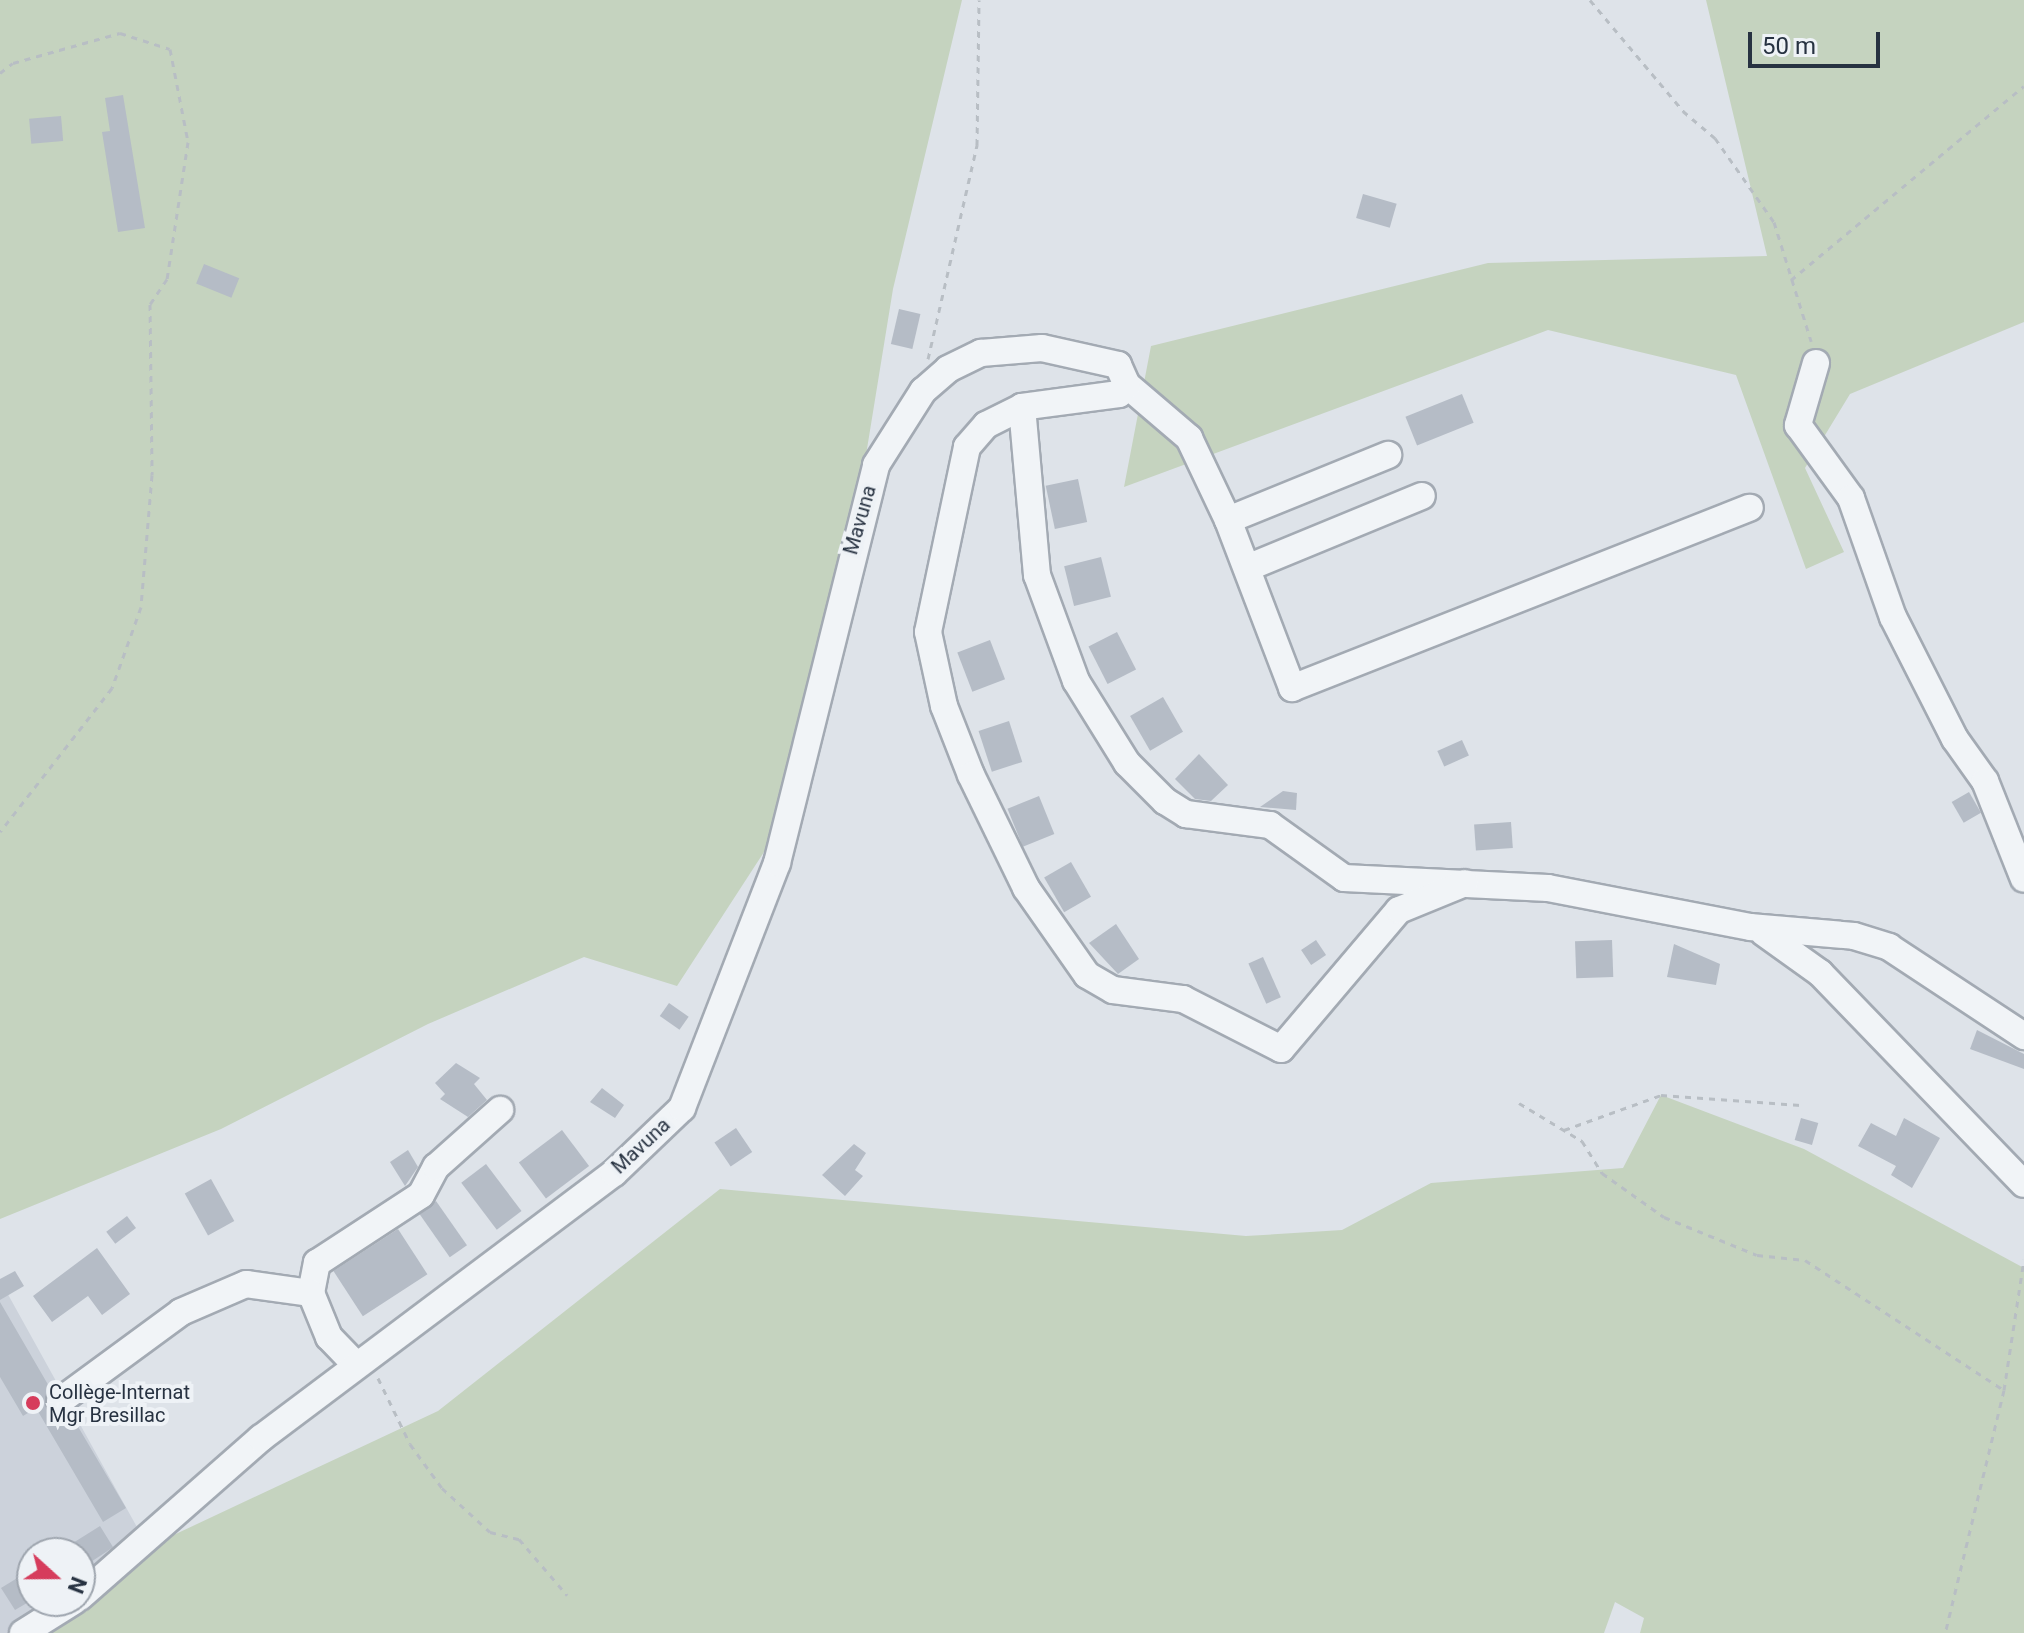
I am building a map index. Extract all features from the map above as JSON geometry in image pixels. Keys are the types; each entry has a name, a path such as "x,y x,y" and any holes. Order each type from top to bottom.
{"street":[{"path":"923,391 981,353 1042,348 1118,365 1127,385 1189,438 1228,520 1292,688 1750,508"},
{"path":"1816,363 1798,425 1851,498 1893,617 1955,739 1985,781 2024,879"},
{"path":"1127,385 1119,394 1022,407 986,425 967,447 928,632 944,706 971,775 1026,888 1087,975 1113,990 1183,999 1281,1049 1399,910 1465,883"},
{"name":"Mavuna","path":"96,1583 361,1358 614,1173 682,1108 777,863 876,465 923,391"},
{"path":"1022,407 1037,575 1076,681 1127,763 1186,814 1270,825 1344,878 1548,888 1750,927 1889,947 2024,1036"},
{"path":"1228,520 1388,455"},
{"path":"1247,568 1422,496"},
{"path":"1750,927 1820,973 2024,1184"},
{"path":"361,1358 329,1337 311,1293 317,1263 421,1195 436,1167 500,1110"},
{"path":"60,1401 181,1312 233,1289 291,1285 311,1293"},
{"path":"23,1633 48,1617"}],"path":[{"path":"923,391 977,145 979,0"},
{"path":"1590,0 1735,164 1781,235 1790,281 1816,363"},
{"path":"0,73 13,63 120,33 170,49 188,142 167,279 150,304 152,475 141,607 112,688 0,832"},
{"path":"1790,281 2024,86"},
{"path":"1564,1130 1661,1095 1801,1105"},
{"path":"1519,1103 1582,1141 1602,1173 1664,1217 1757,1255 1805,1260 2004,1390"},
{"path":"1945,1633 2004,1390 2024,1260"},
{"path":"361,1358 410,1444 442,1488 490,1532 519,1539 567,1595"}],"shaded area":[{"name":"Collège-Internat Mgr Bresillac","path":"0,1280 148,1547 96,1579 96,1537 16,1537 16,1617 34,1617 8,1633 0,1633"}],"green space":[{"path":"0,0 962,0 893,289 814,775 677,986 584,957 428,1024 221,1129 0,1219"},
{"path":"1706,0 2024,0 2024,322 1850,394 1805,468 1844,552 1806,569 1736,375 1548,330 1124,487 1151,346 1488,263 1767,256"},
{"path":"1661,1095 1804,1149 2024,1268 2024,1633 1640,1633 1644,1618 1615,1602 1604,1633 8,1633 34,1617 96,1617 96,1579 148,1547 438,1411 720,1189 1246,1236 1342,1230 1431,1183 1623,1168"}],"building":[{"path":"123,95 145,228 118,232 102,132 110,131 105,98"},
{"path":"61,116 63,141 31,144 29,119"},
{"path":"1363,194 1397,204 1390,228 1356,218"},
{"path":"204,264 239,278 231,298 196,283"},
{"path":"899,309 920,314 912,349 891,344"},
{"path":"1462,394 1474,423 1417,446 1405,417"},
{"path":"1078,479 1087,522 1055,529 1046,486"},
{"path":"1101,557 1111,597 1074,606 1064,566"},
{"path":"1117,632 1136,669 1108,684 1088,647"},
{"path":"990,640 1005,679 972,692 957,653"},
{"path":"1163,697 1183,732 1150,751 1130,716"},
{"path":"1009,721 1022,762 992,772 979,731"},
{"path":"1462,740 1469,756 1444,767 1437,751"},
{"path":"1199,754 1228,785 1211,801 1195,799 1175,779"},
{"path":"1283,791 1297,793 1296,810 1260,807"},
{"path":"1969,792 1981,813 1964,823 1952,802"},
{"path":"1039,796 1054,834 1023,847 1007,809"},
{"path":"1511,822 1513,848 1476,851 1474,825"},
{"path":"1071,862 1091,897 1064,912 1044,878"},
{"path":"1116,924 1139,959 1118,974 1089,943"},
{"path":"1316,940 1326,955 1311,965 1301,950"},
{"path":"1612,940 1613,977 1576,978 1575,941"},
{"path":"1674,944 1720,964 1716,985 1667,977"},
{"path":"1263,957 1281,997 1266,1004 1248,964"},
{"path":"669,1003 689,1017 679,1030 660,1016"},
{"path":"1977,1030 2024,1054 2024,1069 1970,1049"},
{"path":"456,1063 480,1078 474,1084 487,1100 468,1117 440,1099 445,1094 435,1083"},
{"path":"602,1088 624,1105 615,1118 590,1102"},
{"path":"1801,1118 1818,1123 1812,1145 1795,1140"},
{"path":"1904,1118 1940,1138 1912,1188 1891,1175 1896,1166 1858,1146 1871,1123 1896,1136"},
{"path":"736,1128 752,1152 731,1167 714,1143"},
{"path":"562,1130 589,1166 546,1198 519,1162"},
{"path":"854,1144 866,1153 855,1170 863,1176 845,1196 822,1175"},
{"path":"408,1150 418,1167 405,1186 390,1162"},
{"path":"486,1164 522,1211 497,1230 461,1183"},
{"path":"211,1179 234,1221 208,1236 185,1194"},
{"path":"436,1201 467,1245 450,1257 419,1213"},
{"path":"127,1216 136,1228 115,1244 106,1232"},
{"path":"398,1229 427,1274 363,1316 333,1271"},
{"path":"97,1248 130,1294 102,1315 88,1296 52,1322 33,1296"},
{"path":"15,1271 24,1286 0,1300 0,1279"},
{"path":"0,1302 50,1388 47,1410 70,1413 126,1508 103,1522 36,1408 23,1416 0,1377"},
{"path":"100,1526 113,1547 96,1558 96,1537 82,1537"},
{"path":"16,1579 16,1609 15,1610 1,1588"}],"place":[{"name":"Collège-Internat Mgr Bresillac","path":"33,1403"}]}
